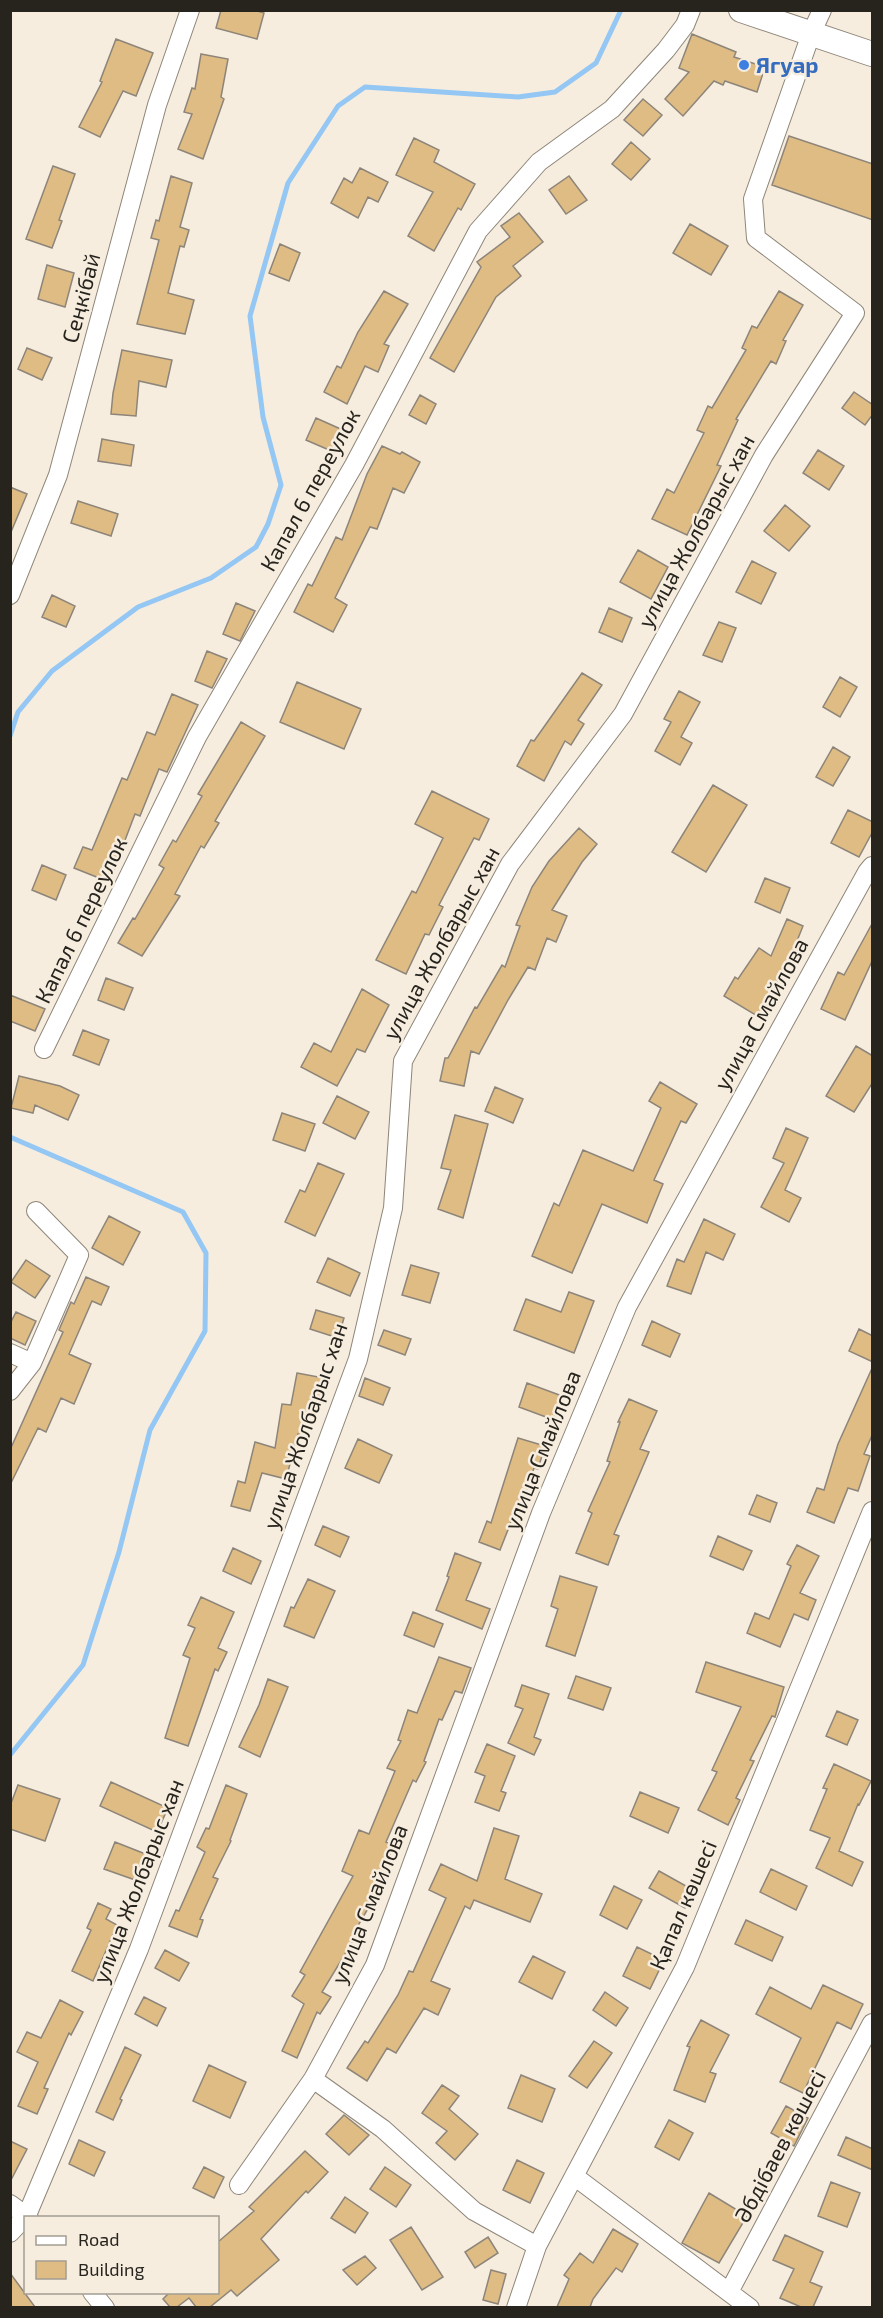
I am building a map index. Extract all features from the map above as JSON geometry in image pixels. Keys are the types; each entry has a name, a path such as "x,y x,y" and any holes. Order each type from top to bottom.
{"main road":[{"path":"741,10 873,54"}],"street":[{"name":"Сеңкібай","path":"10,596 58,475 157,105 190,10"},
{"name":"Капал 6 переулок","path":"44,1049 197,737 354,465 478,231 539,162 612,109 666,50 685,25 691,10"},
{"path":"822,10 811,34 753,199 756,238 864,312"},
{"name":"улица Жолбарыс хан","path":"28,2216 140,1949 358,1359 393,1208 403,1061 510,864 623,714 764,455 864,312"},
{"name":"улица Смайлова","path":"239,2185 313,2079 375,1965 541,1513 627,1307 856,892 873,866"},
{"path":"10,1391 32,1363 79,1255 36,1211"},
{"path":"10,1353 32,1363"},
{"name":"Қапал көшесі","path":"516,2307 537,2246 685,1967 873,1511"},
{"name":"Әбдібаев көшесі","path":"729,2292 873,2024"},
{"path":"313,2079 383,2129 474,2211 537,2246"},
{"path":"574,2176 750,2307"},
{"path":"10,2204 28,2216"},
{"name":"улица Жолбарыс хан","path":"10,2233 24,2220"},
{"path":"94,2294 105,2307"}],"building":[{"path":"221,10 254,10 264,13 257,39 216,28"},
{"path":"692,34 736,52 734,57 765,67 757,92 725,81 723,85 714,81 683,116 665,99 689,72 679,68"},
{"path":"116,39 153,53 136,96 123,91 100,137 79,127 102,82 100,81"},
{"path":"201,54 228,59 221,97 224,99 203,159 178,149 192,114 184,112 192,88 195,89"},
{"path":"643,99 662,115 643,136 624,120"},
{"path":"789,136 873,164 873,220 772,185"},
{"path":"414,138 439,150 434,162 475,184 461,210 458,208 434,251 408,236 433,192 396,175"},
{"path":"631,142 650,159 631,180 612,164"},
{"path":"53,166 75,174 52,248 26,239"},
{"path":"360,168 388,182 378,202 368,197 358,218 331,203 344,178 352,183"},
{"path":"171,176 192,183 180,227 189,230 184,247 180,246 168,293 194,300 185,334 137,324 159,240 151,238 156,220 159,221"},
{"path":"569,176 587,200 566,214 549,190"},
{"path":"519,213 543,242 513,266 521,276 496,297 454,372 430,358 481,267 477,262 510,237 501,226"},
{"path":"690,224 728,246 711,275 673,253"},
{"path":"280,244 300,253 289,281 269,273"},
{"path":"47,265 74,273 65,307 38,299"},
{"path":"384,291 408,304 384,344 389,346 378,372 365,366 347,404 324,392 337,366 341,368 358,332"},
{"path":"779,291 803,305 783,340 786,341 776,364 771,361 736,419 738,420 717,465 721,466 687,535 652,519 667,489 674,493 704,433 697,430 708,406 712,408 746,350 742,348 752,326 757,328"},
{"path":"27,348 52,358 42,380 18,369"},
{"path":"122,350 172,360 166,387 139,381 136,416 111,414"},
{"path":"854,392 873,405 873,414 865,425 842,408"},
{"path":"420,395 436,404 426,424 409,415"},
{"path":"316,418 345,431 336,453 306,440"},
{"path":"102,439 134,445 131,466 98,461"},
{"path":"382,446 400,454 402,452 420,462 404,493 393,488 377,529 370,527 335,598 347,605 333,632 294,612 308,584 312,586 336,537 342,540 367,474"},
{"path":"818,450 844,466 829,490 803,473"},
{"path":"10,487 27,494 11,532 10,532"},
{"path":"78,501 118,514 111,536 71,523"},
{"path":"785,505 810,526 789,551 764,531"},
{"path":"638,550 668,567 651,599 620,582"},
{"path":"752,561 776,573 761,604 736,592"},
{"path":"52,595 75,606 66,627 42,617"},
{"path":"236,603 255,611 240,641 223,634"},
{"path":"609,608 632,618 622,642 599,632"},
{"path":"719,622 736,628 722,662 703,655"},
{"path":"207,651 227,659 212,688 195,681"},
{"path":"582,673 602,685 578,720 584,724 571,745 565,741 544,781 517,766 531,740 534,741"},
{"path":"840,677 857,687 840,717 823,707"},
{"path":"297,682 361,709 344,749 280,722"},
{"path":"679,691 700,702 681,737 692,743 680,765 655,751 671,722 664,719"},
{"path":"172,694 198,705 167,772 159,769 140,816 135,814 109,882 74,868 83,847 92,850 122,778 127,780 147,732 155,735"},
{"path":"241,722 265,736 215,821 219,823 204,848 201,846 175,894 180,896 142,956 118,943 133,918 135,919 164,868 159,865 173,840 176,842 202,796 198,794"},
{"path":"833,747 850,757 833,786 816,777"},
{"path":"713,785 747,805 706,872 672,852"},
{"path":"432,791 489,819 479,840 474,838 439,905 443,907 429,935 425,934 406,974 376,960 412,891 416,893 443,838 415,824"},
{"path":"848,810 873,822 873,831 859,857 831,843"},
{"path":"579,828 597,844 582,862 552,910 567,916 556,942 547,938 535,970 528,967 479,1054 471,1051 464,1086 440,1081 445,1058 448,1058 475,1007 477,1008 502,965 505,967 520,926 516,925 532,887 549,861"},
{"path":"42,865 66,875 56,900 32,890"},
{"path":"765,878 790,888 780,913 755,902"},
{"path":"787,919 803,926 787,966 768,996 776,1001 764,1020 724,996 735,977 738,979 759,948 771,956"},
{"path":"873,922 873,959 845,1020 821,1009 838,972 844,975"},
{"path":"106,978 133,988 124,1010 98,1000"},
{"path":"362,989 389,1005 365,1052 357,1049 337,1086 301,1067 314,1043 331,1052"},
{"path":"10,995 45,1009 35,1031 10,1021"},
{"path":"83,1030 109,1040 99,1065 73,1055"},
{"path":"856,1046 873,1056 873,1082 854,1112 826,1096"},
{"path":"19,1076 60,1086 79,1095 68,1120 35,1105 33,1113 11,1108"},
{"path":"660,1082 697,1104 686,1123 681,1121 654,1180 663,1184 647,1223 602,1204 572,1273 532,1256 554,1203 559,1206 583,1150 633,1171 661,1108 649,1101"},
{"path":"495,1087 523,1099 513,1123 485,1111"},
{"path":"337,1096 369,1112 355,1139 323,1123"},
{"path":"282,1113 315,1124 305,1151 273,1140"},
{"path":"455,1115 488,1124 463,1218 438,1209 451,1170 441,1168"},
{"path":"786,1128 808,1138 785,1190 801,1198 789,1222 761,1207 784,1163 773,1158"},
{"path":"318,1163 344,1174 315,1236 285,1222 300,1190 305,1192"},
{"path":"109,1216 140,1232 123,1265 92,1248"},
{"path":"704,1219 735,1234 723,1260 706,1252 691,1294 667,1286 677,1259 684,1262"},
{"path":"328,1258 360,1273 350,1296 317,1282"},
{"path":"26,1260 50,1276 35,1298 11,1282"},
{"path":"411,1265 439,1273 430,1303 402,1295"},
{"path":"86,1277 109,1287 101,1305 92,1301 69,1354 91,1364 74,1404 61,1398 46,1432 38,1428 10,1485 10,1450 63,1332 59,1330 71,1302 74,1304"},
{"path":"569,1292 594,1301 574,1353 514,1330 526,1299 561,1312"},
{"path":"316,1310 344,1318 338,1338 310,1329"},
{"path":"16,1312 36,1321 25,1345 10,1338 10,1324"},
{"path":"652,1321 680,1334 670,1357 642,1345"},
{"path":"859,1329 873,1336 873,1362 849,1351"},
{"path":"384,1330 411,1339 405,1355 378,1345"},
{"path":"873,1366 873,1433 864,1454 870,1456 858,1491 848,1488 834,1523 807,1512 817,1488 824,1490 838,1444"},
{"path":"297,1373 324,1378 320,1400 311,1398 305,1435 298,1434 286,1479 262,1473 250,1511 231,1506 238,1481 245,1483 255,1442 275,1448 282,1404 291,1405"},
{"path":"365,1378 390,1388 383,1405 359,1396"},
{"path":"527,1383 562,1396 554,1420 519,1407"},
{"path":"629,1399 657,1411 640,1449 649,1452 614,1534 619,1536 608,1565 576,1553 592,1513 588,1511 610,1462 607,1461 620,1422 618,1422"},
{"path":"518,1438 545,1446 538,1469 534,1468 519,1513 515,1512 500,1550 479,1542 487,1521 491,1523"},
{"path":"358,1439 392,1455 379,1483 345,1468"},
{"path":"757,1495 777,1503 770,1522 749,1514"},
{"path":"323,1526 349,1537 340,1557 315,1545"},
{"path":"718,1536 752,1551 743,1570 710,1556"},
{"path":"797,1545 819,1556 800,1593 816,1600 808,1620 794,1614 780,1647 747,1633 755,1613 769,1619 791,1566 787,1564"},
{"path":"233,1548 261,1561 251,1584 223,1571"},
{"path":"455,1553 481,1563 466,1600 490,1609 482,1629 436,1610 449,1577 447,1576"},
{"path":"560,1576 597,1587 575,1656 546,1646 558,1609 551,1606"},
{"path":"308,1579 335,1591 314,1638 284,1626 291,1607 294,1608"},
{"path":"201,1597 234,1612 218,1648 227,1652 218,1671 215,1669 188,1746 165,1738 190,1658 183,1655 195,1628 188,1625"},
{"path":"413,1612 443,1624 434,1647 404,1635"},
{"path":"439,1657 471,1668 462,1693 455,1691 442,1720 439,1719 424,1761 426,1762 416,1782 413,1780 386,1842 394,1845 369,1907 356,1929 359,1931 322,1992 331,1997 320,2014 317,2012 297,2058 282,2051 304,2004 292,1996 305,1975 300,1972 353,1876 342,1871 359,1830 369,1834 395,1771 387,1768 401,1741 398,1740 408,1710 417,1713"},
{"path":"706,1662 784,1687 775,1717 772,1716 750,1760 754,1761 736,1798 740,1800 728,1825 698,1810 717,1772 712,1770 741,1707 696,1692"},
{"path":"576,1676 611,1688 603,1710 568,1698"},
{"path":"268,1679 288,1687 260,1757 239,1747 259,1705"},
{"path":"522,1685 549,1694 534,1737 541,1740 534,1755 508,1743 523,1709 515,1706"},
{"path":"837,1711 858,1720 847,1745 826,1736"},
{"path":"487,1744 515,1756 501,1791 506,1793 499,1811 475,1802 485,1776 475,1772"},
{"path":"834,1764 871,1781 858,1804 839,1851 863,1862 852,1886 816,1868 830,1838 810,1830 827,1789 823,1788"},
{"path":"111,1782 168,1808 157,1832 100,1806"},
{"path":"18,1785 60,1799 45,1841 10,1829 10,1806"},
{"path":"226,1785 247,1794 231,1841 213,1877 218,1879 200,1919 203,1920 197,1937 169,1926 176,1910 179,1911 205,1852 197,1847 206,1828 209,1829"},
{"path":"640,1792 679,1808 668,1833 630,1816"},
{"path":"494,1828 519,1836 505,1879 542,1894 530,1922 474,1900 470,1909 465,1906 431,1981 450,1989 438,2015 424,2008 396,2053 387,2048 367,2081 347,2068 365,2041 368,2043 398,1995 409,1971 413,1972 446,1898 429,1890 441,1864 477,1881"},
{"path":"115,1842 148,1855 138,1881 104,1869"},
{"path":"771,1869 807,1886 796,1910 760,1892"},
{"path":"659,1871 695,1891 685,1908 649,1888"},
{"path":"614,1886 642,1900 627,1929 600,1915"},
{"path":"98,1903 111,1909 106,1919 117,1925 93,1981 72,1971 91,1930 87,1928"},
{"path":"746,1920 783,1937 772,1961 735,1944"},
{"path":"637,1947 664,1960 650,1989 623,1976"},
{"path":"165,1950 189,1963 179,1981 155,1968"},
{"path":"533,1956 565,1972 552,1999 519,1982"},
{"path":"823,1985 863,2004 851,2029 837,2022 803,2093 780,2082 801,2038 756,2014 770,1987 811,2009"},
{"path":"605,1992 628,2008 616,2026 593,2010"},
{"path":"144,1997 166,2008 157,2026 135,2014"},
{"path":"60,2000 83,2012 71,2035 69,2033 44,2088 48,2089 37,2114 18,2106 38,2062 17,2052 27,2032 41,2038"},
{"path":"701,2020 729,2035 710,2072 716,2074 705,2102 674,2090 690,2047 687,2046"},
{"path":"594,2041 612,2053 587,2088 569,2076"},
{"path":"125,2047 141,2055 120,2099 122,2100 113,2120 96,2112"},
{"path":"209,2065 246,2082 230,2118 193,2101"},
{"path":"521,2075 555,2089 542,2122 508,2108"},
{"path":"442,2085 459,2096 449,2109 478,2134 455,2160 436,2143 447,2131 422,2113"},
{"path":"786,2106 808,2118 794,2146 771,2133"},
{"path":"344,2115 369,2135 349,2155 326,2134"},
{"path":"669,2120 693,2133 679,2160 655,2147"},
{"path":"846,2137 873,2149 873,2170 838,2155"},
{"path":"79,2140 105,2152 94,2176 69,2164"},
{"path":"10,2141 27,2149 10,2182"},
{"path":"305,2151 328,2172 308,2193 306,2191 261,2239 279,2260 237,2296 231,2290 210,2307 196,2307 189,2298 177,2307 170,2307 163,2299 168,2294 219,2294 219,2241 254,2211 249,2207"},
{"path":"517,2160 544,2173 530,2203 503,2190"},
{"path":"204,2167 224,2177 214,2198 193,2188"},
{"path":"385,2167 411,2185 396,2207 370,2189"},
{"path":"831,2182 860,2193 847,2227 818,2216"},
{"path":"709,2193 747,2216 719,2263 682,2243"},
{"path":"345,2197 368,2213 355,2233 331,2218"},
{"path":"411,2227 443,2277 422,2290 390,2240"},
{"path":"613,2229 638,2244 622,2272 616,2268 593,2299 590,2307 557,2307 569,2279 564,2275 580,2253 593,2263"},
{"path":"785,2235 823,2252 810,2282 822,2287 813,2307 801,2307 780,2298 794,2269 773,2260"},
{"path":"488,2237 498,2253 475,2268 465,2252"},
{"path":"365,2256 376,2268 357,2285 343,2270"},
{"path":"491,2270 506,2274 498,2304 483,2300"},
{"path":"10,2273 35,2307 10,2307"}],"waterway":[{"path":"10,736 18,712 52,671 138,607 211,578 256,547 268,524 281,485 263,417 250,316 288,183 338,106 365,87 518,97 555,92 596,63 621,10"},
{"path":"10,1137 183,1212 206,1253 205,1331 150,1430 119,1552 83,1665 10,1755"}],"place":[{"name":"Ягуар","path":"744,65"}]}
